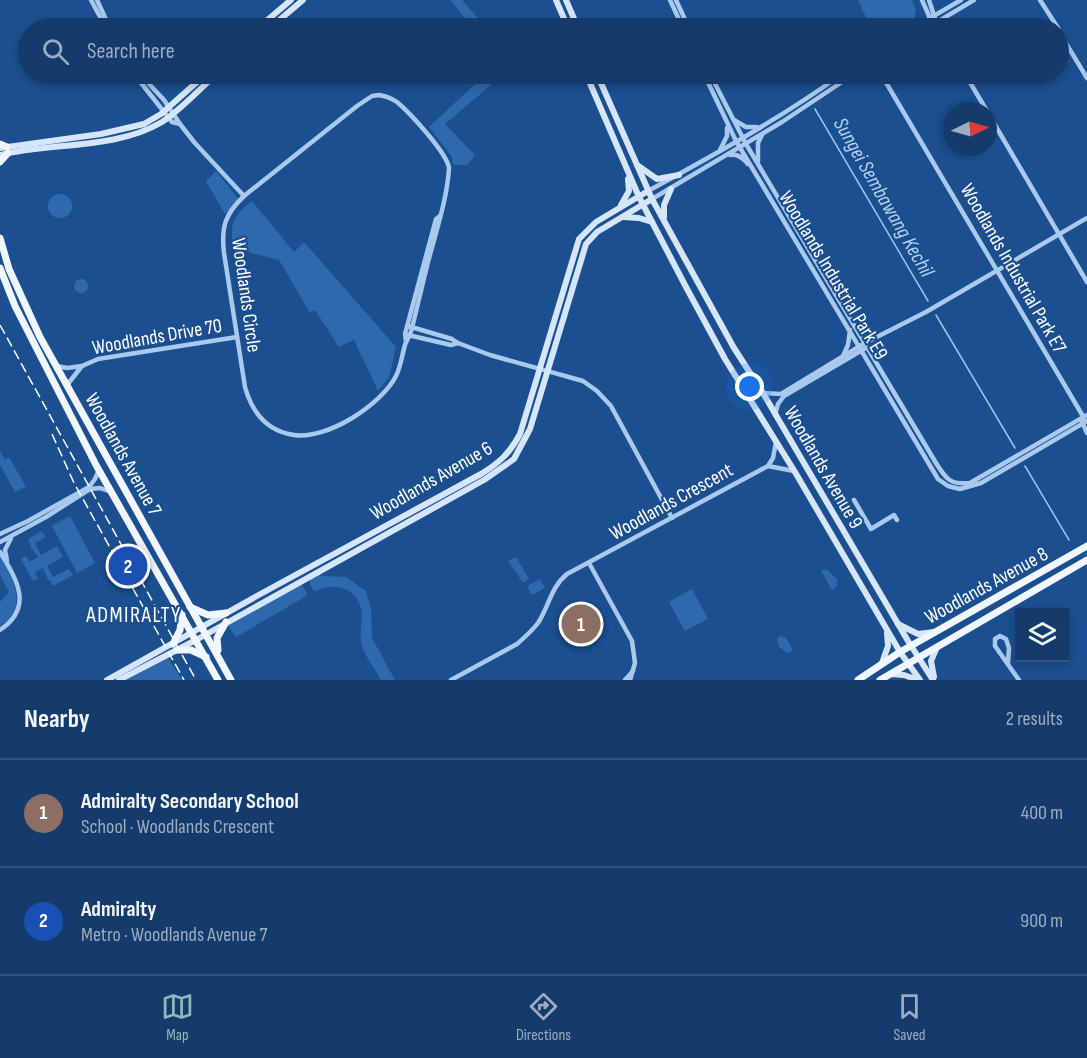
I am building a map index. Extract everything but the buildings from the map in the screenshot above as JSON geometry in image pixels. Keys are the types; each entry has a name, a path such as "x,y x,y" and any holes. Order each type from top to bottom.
{"main road":[{"path":"270,18 291,0"},
{"path":"282,18 303,0"},
{"path":"556,0 564,18"},
{"path":"566,0 574,18"},
{"path":"169,112 196,84"},
{"path":"0,162 3,149 130,129 150,122 169,112 204,84"},
{"name":"Woodlands Avenue 9","path":"590,84 639,197 719,348 795,471 900,652 919,680"},
{"name":"Woodlands Avenue 9","path":"601,84 652,199 734,348 763,393 910,646 934,680"},
{"path":"634,162 657,179 679,175"},
{"path":"616,209 627,197 629,191 626,168"},
{"path":"664,221 664,205 671,189"},
{"name":"Woodlands Avenue 6","path":"194,637 201,627 481,474 503,459 520,434 579,239 596,222 648,191"},
{"name":"Woodlands Avenue 6","path":"107,680 194,637 206,634 504,467 514,459 526,439 586,244 597,232 652,199"},
{"path":"622,216 652,222"},
{"name":"Woodlands Avenue 7","path":"0,238 9,269 40,337 231,680"},
{"name":"Woodlands Avenue 7","path":"0,268 32,341 99,470 218,680"},
{"path":"32,341 40,337"},
{"name":"Woodlands Avenue 8","path":"858,680 910,646 1087,546"},
{"name":"Woodlands Avenue 8","path":"880,680 1087,560"},
{"path":"190,606 208,615 226,613"},
{"path":"182,615 175,647 206,657"},
{"path":"219,657 218,638 226,622"},
{"path":"898,624 918,633 935,632"},
{"path":"882,664 888,646 886,628"},
{"path":"934,680 931,661 939,644"},
{"name":"Woodlands Avenue 6","path":"119,680 175,647"},
{"path":"890,674 911,676 919,680"}],"street":[{"path":"92,0 102,18"},
{"path":"97,0 104,18"},
{"path":"670,0 678,18"},
{"path":"676,0 684,18"},
{"path":"922,0 932,16"},
{"path":"929,0 932,16"},
{"path":"929,18 961,0"},
{"path":"946,18 974,0"},
{"path":"1040,0 1051,18"},
{"path":"948,8 951,14"},
{"path":"1069,48 1087,78"},
{"path":"144,84 169,112"},
{"path":"148,84 169,112 172,122 180,124 244,196"},
{"name":"Woodlands Industrial Park E9","path":"709,84 736,141 850,330 863,347"},
{"name":"Woodlands Industrial Park E9","path":"715,84 742,137 938,479 960,489 981,483 1085,420"},
{"path":"648,191 762,126 828,84"},
{"path":"652,199 741,148 839,84"},
{"name":"Woodlands Industrial Park E7","path":"887,84 1085,420 1087,433"},
{"path":"971,84 981,102"},
{"name":"Woodlands Circle","path":"379,95 387,96 401,106 448,162 449,175 440,216 395,377 374,403 324,431 304,436 282,433 262,420 252,408 245,387 225,263 222,230 229,215 244,196 364,100 379,95"},
{"path":"732,118 746,127 762,126"},
{"path":"718,152 728,136 727,123"},
{"path":"997,129 1087,282"},
{"path":"758,162 758,143 762,135"},
{"path":"726,156 734,154 742,158 754,171"},
{"path":"775,415 778,404 784,396 876,339 1087,218"},
{"path":"410,326 539,369 583,381 603,396 611,406 672,518"},
{"path":"843,356 848,345 850,330"},
{"path":"408,335 451,345 458,343"},
{"name":"Woodlands Drive 70","path":"57,366 67,368 82,366 93,360 107,357 237,337"},
{"path":"763,393 781,394 843,356 863,347"},
{"name":"Woodlands Drive 70","path":"67,385 82,366"},
{"path":"777,442 773,458 768,466 795,471"},
{"name":"Woodlands Crescent","path":"451,680 518,644 537,624 555,585 567,574 768,466"},
{"path":"0,534 89,487 99,470"},
{"path":"0,542 90,489 100,488 111,492"},
{"path":"854,500 872,529 894,515 897,520"},
{"path":"7,563 5,550 12,536"},
{"path":"0,552 18,583 19,605 10,623 0,630"},
{"path":"589,563 632,640 635,654 630,680"},
{"path":"1008,663 1009,648 1006,639 997,637 994,641 995,646 1019,680"},
{"path":"625,680 633,672"}],"shaded area":[{"path":"450,0 462,0 478,18 465,18"},
{"path":"858,0 912,0 916,10 914,18 866,18"},
{"path":"475,84 492,84 445,124 475,155 467,165 453,165 452,157 429,127"},
{"path":"216,171 240,201 225,214 206,181"},
{"path":"60,194 69,197 72,206 69,215 60,218 51,215 48,206 51,197"},
{"path":"252,201 294,252 304,242 396,347 389,377 378,391 354,340 339,347 315,310 310,313 279,260 233,248 232,227 236,216"},
{"path":"81,279 86,281 88,286 86,291 81,293 76,291 74,286 76,281"},
{"path":"0,451 5,460 9,457 26,487 15,492 0,465"},
{"path":"70,516 95,563 77,573 52,526"},
{"path":"42,531 46,537 35,543 41,555 57,546 63,557 47,566 53,577 69,569 73,575 53,586 43,568 35,572 38,579 33,581 21,559 26,556 29,562 38,557 28,539"},
{"path":"0,555 14,583 17,601 9,618 0,626 0,602 9,592 0,575"},
{"path":"516,557 529,579 523,583 508,561"},
{"path":"826,569 837,579 837,587 832,590 821,571"},
{"path":"319,573 321,576 346,577 366,591 371,609 372,638 395,680 381,680 368,659 361,641 361,608 354,595 343,588 336,587 315,591 311,586 310,578"},
{"path":"540,579 545,588 532,595 527,586"},
{"path":"298,585 302,585 307,594 305,597 236,637 228,626"},
{"path":"692,589 708,619 685,631 669,602"},
{"path":"779,636 786,638 793,650 788,653 779,647 777,640"},
{"path":"168,658 182,680 126,680"}],"waterway":[{"name":"Sungei Sembawang Kechil","path":"815,109 928,301"},
{"name":"Sungei Sembawang Kechil","path":"936,315 1015,448"},
{"name":"Sungei Sembawang Kechil","path":"1025,466 1069,540"}],"railway":[{"path":"0,325 196,680"},
{"path":"52,434 74,483 184,680"}],"place":[{"name":"Admiralty","path":"128,566"},
{"name":"Admiralty Secondary School","path":"581,624"}],"district":[{"name":"ADMIRALTY","path":"134,614"}]}
